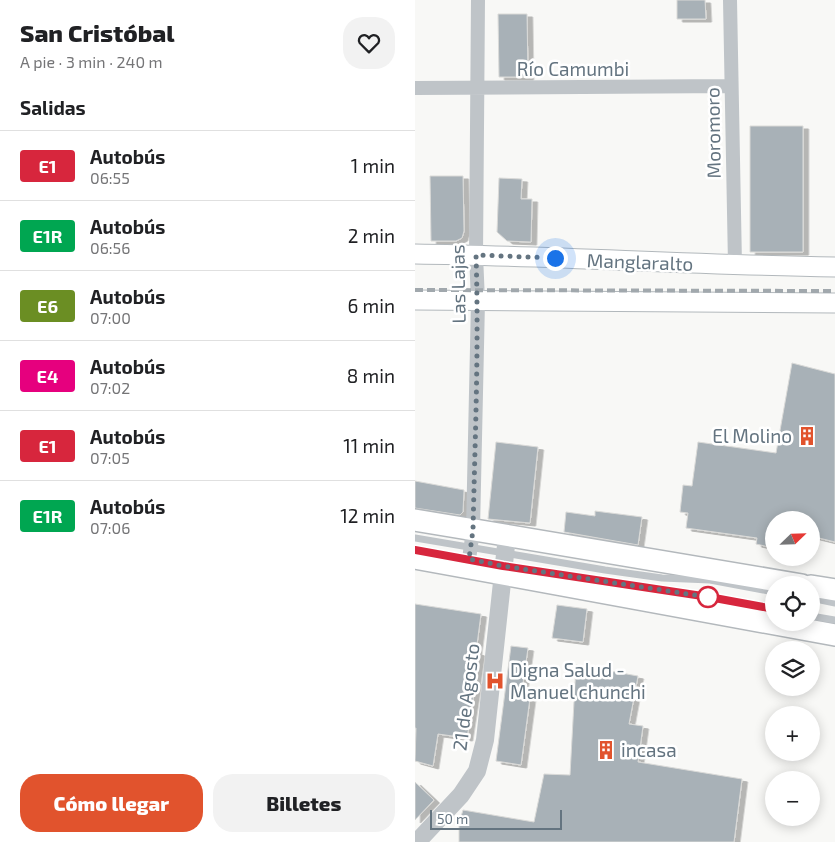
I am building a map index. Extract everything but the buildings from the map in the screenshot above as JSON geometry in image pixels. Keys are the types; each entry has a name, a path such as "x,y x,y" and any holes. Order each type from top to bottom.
{"main road":[{"name":"Manglaralto","path":"415,254 835,267"},
{"name":"Manglaralto","path":"415,300 835,303"},
{"path":"415,520 470,554 504,560 765,582"},
{"path":"415,558 470,554 504,560 835,635"},
{"path":"820,588 835,590"}],"street":[{"name":"Las Lajas","path":"470,554 478,301 476,255 478,0"},
{"name":"Moromoro","path":"730,0 735,265"},
{"name":"Río Camumbi","path":"415,88 731,86"},
{"name":"21 de Agosto","path":"417,842 461,795 477,771 485,740 504,560"}],"lane":[{"path":"415,538 470,554"},
{"path":"504,560 663,578 710,580 765,590"},
{"path":"558,574 765,607"},
{"path":"820,600 835,603"},
{"path":"820,618 835,620"}],"railway":[{"path":"415,290 835,291"}],"bus line":[{"name":"E1","path":"415,550 503,566 765,607"}],"place":[{"name":"El Molino","path":"807,436"},
{"name":"Digna Salud - Manuel chunchi","path":"495,681"},
{"name":"incasa","path":"606,750"}],"route":[{"path":"555,258 476,255 478,301 473,530 469,559 503,566 708,597"}]}
